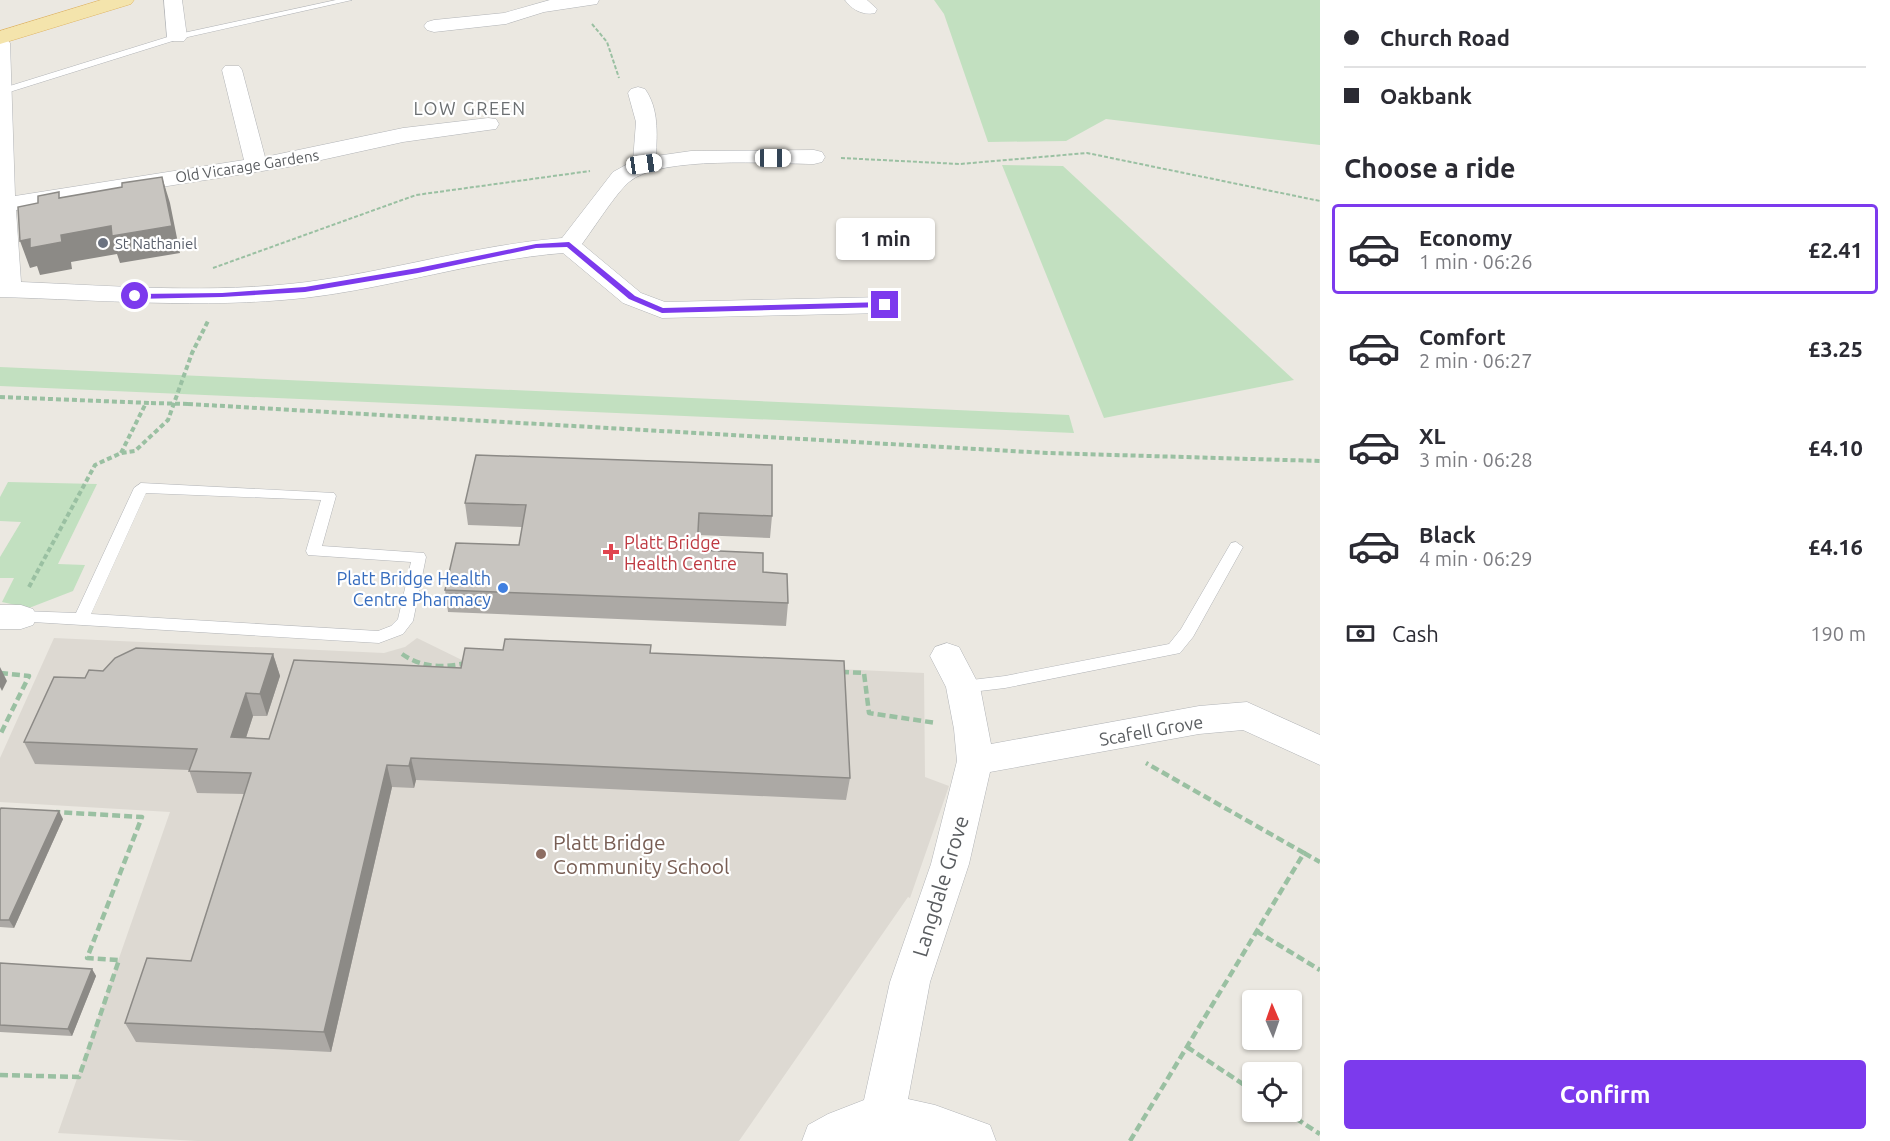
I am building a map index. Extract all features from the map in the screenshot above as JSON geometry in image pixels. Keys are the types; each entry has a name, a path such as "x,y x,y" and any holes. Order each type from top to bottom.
{"main road":[{"path":"0,38 124,0"}],"street":[{"path":"173,0 177,37"},
{"path":"434,26 506,18 551,5 591,4"},
{"path":"0,43 5,289 135,296 222,295 305,290 418,271 536,246 569,244 632,298 662,310 885,305"},
{"path":"232,70 256,165"},
{"path":"638,93 646,122 644,164"},
{"name":"Old Vicarage Gardens","path":"4,205 327,153 403,135 496,124"},
{"path":"569,244 621,177 644,164 691,158 814,157"},
{"name":"Langdale Grove","path":"883,1117 891,1067 910,982 950,864 973,745 955,672"},
{"name":"Scafell Grove","path":"973,745 1111,736 1199,720 1247,716 1320,751"},
{"path":"824,1141 835,1133 883,1117 929,1123 974,1141"}],"lane":[{"path":"1,92 177,37 348,0"},
{"path":"9,617 81,619 379,637 397,630 405,621 418,557 313,551 329,496 141,488 81,619"},
{"path":"955,672 1005,682 1174,650 1187,633 1236,547"}],"path":[{"path":"591,4 586,16 607,42 623,91 638,93"},
{"path":"814,157 957,164 1022,160 1051,154 1088,153 1320,201"},
{"path":"212,268 416,195 644,164"},
{"path":"9,617 6,602 31,586 95,465 121,453 135,451 168,420 192,353 222,295"},
{"path":"0,397 188,404 1047,453 1320,461"},
{"path":"121,453 146,403"},
{"path":"379,637 410,660 428,666 448,667 472,662"},
{"path":"840,672 864,673 869,713 973,745"},
{"path":"0,673 30,676 0,735"},
{"path":"1111,736 1142,760 1320,862"},
{"path":"0,1075 79,1077 119,960 87,958 142,817 47,812"},
{"path":"1130,1141 1304,853"},
{"path":"1256,931 1320,970"},
{"path":"1187,1047 1242,1083"},
{"path":"1301,1122 1320,1134"}],"shaded area":[{"name":"Platt Bridge Community School","path":"54,638 384,653 405,647 417,638 468,663 514,654 924,673 925,777 949,786 910,898 908,897 739,1141 197,1141 58,1133 170,812 0,802 0,758"}],"green space":[{"path":"934,0 1320,0 1320,145 1106,119 1066,141 988,142 944,14"},
{"path":"1002,165 1063,166 1294,380 1104,418"},
{"path":"0,367 1069,415 1074,433 0,386"},
{"path":"8,482 97,484 58,564 85,565 73,591 29,608 2,602 14,578 0,578 0,557 21,522 0,521 0,497"}],"building":[{"path":"162,177 172,226 112,236 111,226 61,235 62,242 30,248 30,239 20,241 18,207 38,203 38,196 59,192 59,198 122,187 122,183"},
{"name":"Platt Bridge Health Centre","path":"476,455 772,465 772,516 699,513 697,550 763,553 763,572 787,574 788,603 445,590 456,543 519,545 526,505 465,503"},
{"path":"505,639 651,645 650,653 844,661 850,778 411,758 409,766 387,765 324,1032 125,1023 147,958 191,961 251,773 189,771 197,749 24,742 54,677 85,678 89,670 103,671 115,658 136,648 273,654 260,694 246,693 231,737 269,739 294,660 461,668 465,648 503,650"},
{"path":"1,808 59,811 9,920 0,920"},
{"path":"0,963 92,969 68,1029 0,1025"}],"place":[{"name":"St Nathaniel","path":"103,243"},
{"name":"Platt Bridge Health Centre","path":"611,552"},
{"name":"Platt Bridge Health Centre Pharmacy","path":"503,588"},
{"name":"Platt Bridge Community School","path":"541,854"}],"district":[{"name":"LOW GREEN","path":"470,108"}],"route":[{"path":"135,296 222,295 305,290 418,271 536,246 569,244 632,298 662,310 676,312 885,305"}]}
